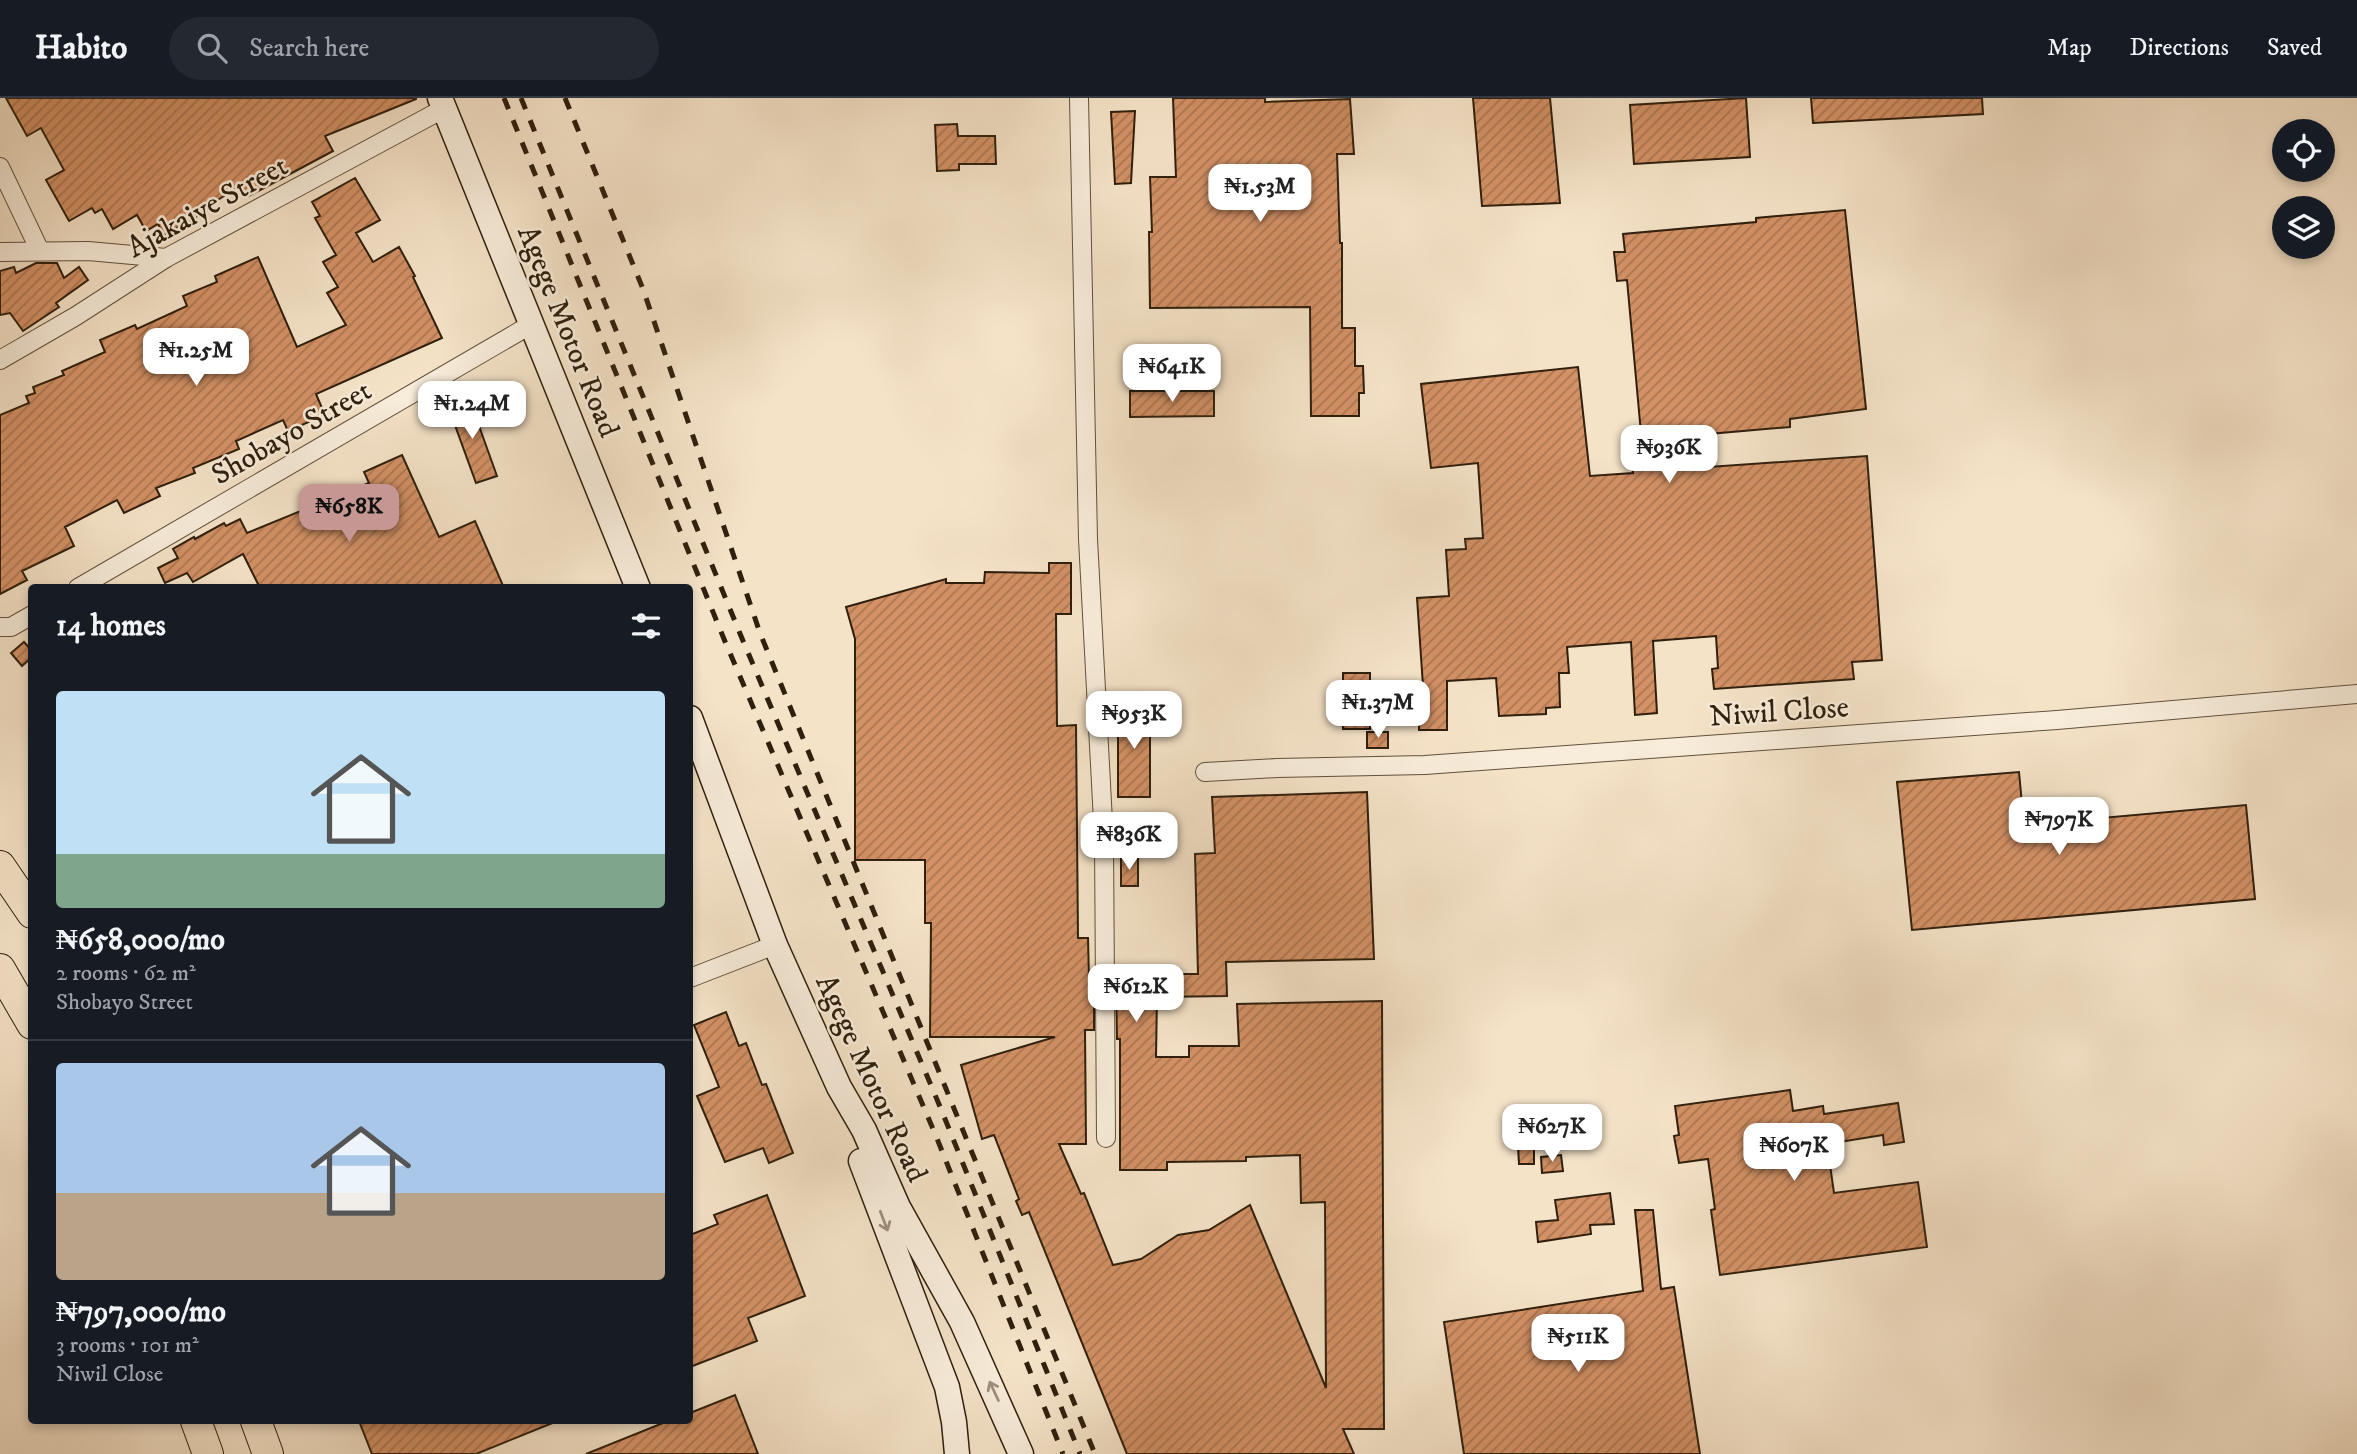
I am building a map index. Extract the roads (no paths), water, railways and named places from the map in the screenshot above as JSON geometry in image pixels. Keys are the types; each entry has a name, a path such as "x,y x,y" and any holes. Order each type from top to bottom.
{"highway":[{"path":"0,866 28,907"},
{"path":"0,969 28,1017"},
{"path":"196,1424 208,1454"},
{"path":"257,1424 268,1454"}],"main road":[{"name":"Agege Motor Road","path":"442,103 636,584"},
{"name":"Agege Motor Road","path":"693,726 775,945 839,1087 864,1130 898,1207 962,1322 1021,1454"},
{"path":"839,1087 856,1148 947,1387 957,1454"}],"street":[{"path":"1079,98 1088,539 1104,840 1106,1138"},
{"name":"Ajakaiye Street","path":"0,360 76,316 166,258 442,103"},
{"path":"0,167 40,251"},
{"path":"0,252 88,251 166,258"},
{"name":"Shobayo Street","path":"85,584 532,324"},
{"path":"0,626 10,627 28,617"},
{"name":"Niwil Close","path":"1205,772 1438,764 2044,721 2357,694"},
{"path":"693,977 775,945"}],"railway":[{"path":"504,98 724,639 936,1136 1063,1454"},
{"path":"521,98 741,636 941,1109 1080,1454"},
{"path":"565,98 643,289 760,633 1095,1454"}]}
